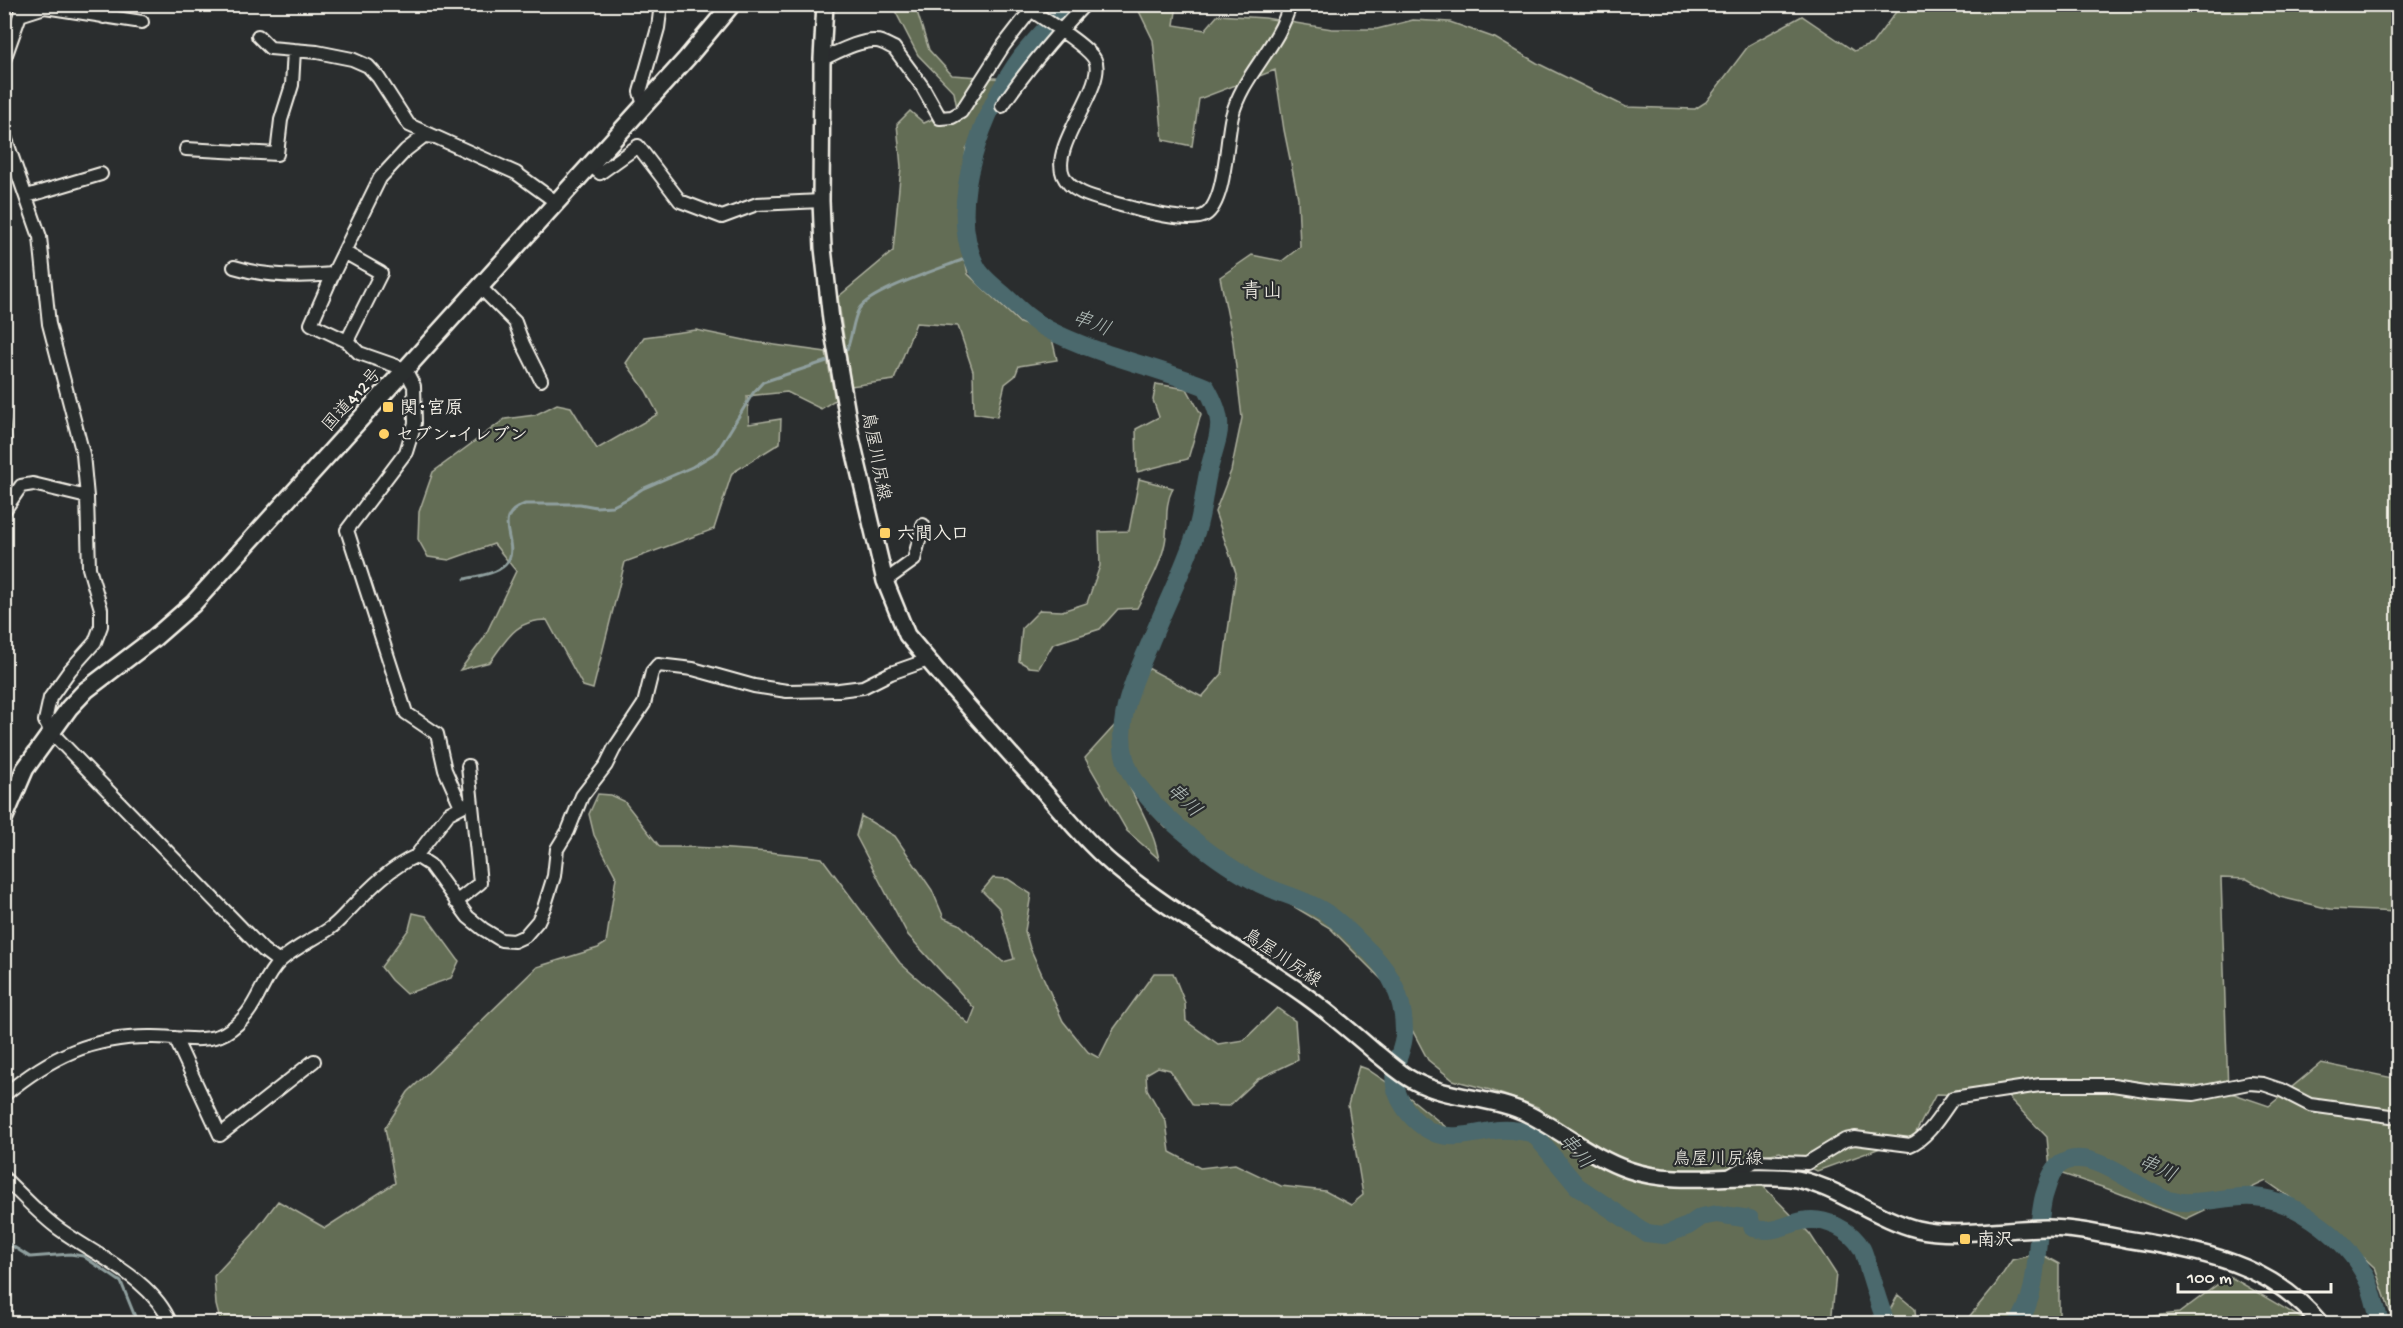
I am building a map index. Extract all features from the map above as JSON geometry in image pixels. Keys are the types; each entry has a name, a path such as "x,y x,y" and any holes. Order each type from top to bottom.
{"highway":[{"name":"国道412号","path":"4,818 25,769 50,731 86,690 153,639 193,604 644,105 732,4"}],"main road":[{"name":"鳥屋川尻線","path":"825,4 822,59 823,248 831,320 851,437 885,581 907,635 1070,820 1110,862 1155,896 1273,972 1315,1002 1413,1081 1445,1094 1527,1113 1599,1156 1629,1170 1662,1177 1794,1178 1811,1183 1886,1218 1918,1229 1944,1233 2048,1228 2167,1245 2246,1266 2282,1286 2310,1310 2321,1323"}],"street":[{"path":"644,105 640,92 658,28 661,4"},
{"path":"1002,106 1018,81 1059,29 1085,4"},
{"path":"822,59 855,45 877,41 894,48 922,86 940,118 951,117 961,112 1004,45 1032,10 1090,53 1097,65 1095,79 1062,156 1062,173 1067,182 1085,193 1147,213 1197,218 1206,215 1219,198 1225,151 1237,100 1276,40 1286,20 1290,4"},
{"path":"4,60 19,8 45,7 106,11 142,22"},
{"path":"258,36 270,48 352,59 368,66 410,125 516,173 556,202"},
{"path":"186,149 278,154 281,120 292,85 294,50"},
{"path":"4,134 40,237 49,324 83,454 89,568 101,609 101,626 95,642 70,670 50,698 45,721 50,731 256,943 279,962"},
{"path":"439,138 424,136 406,150 380,178 311,324 347,341 359,353 405,369 414,386 415,423 406,452 347,530 406,713 437,734 445,770 466,804"},
{"path":"589,164 600,173 638,146 680,201 722,217 757,204 821,201"},
{"path":"27,196 101,174"},
{"path":"344,252 381,273 347,341"},
{"path":"234,267 247,271 298,277 333,274"},
{"path":"480,286 515,322 541,380"},
{"path":"4,511 21,486 33,484 87,497"},
{"path":"885,581 914,560 924,525"},
{"path":"416,855 430,865 468,917 501,940 514,941 525,936 538,921 554,876 557,849 568,831 582,796 606,765 644,704 652,672 658,665 693,669 754,686 787,691 863,687 891,673 928,660"},
{"path":"456,902 480,883 466,804 468,766"},
{"path":"4,1095 58,1056 84,1047 151,1037 205,1039 224,1034 245,1018 279,962 330,928 374,884 402,862 416,855 449,813 466,804"},
{"path":"175,1038 220,1135 314,1060"},
{"path":"1729,1176 1755,1161 1807,1163 1845,1140 1855,1138 1910,1145 1917,1142 1928,1131 1953,1098 2040,1085 2113,1085 2194,1094 2249,1083 2264,1084 2310,1105 2398,1118"},
{"path":"4,1178 54,1225 138,1283 165,1311 171,1323"}],"green space":[{"path":"892,5 915,5 929,50 952,75 1007,79 966,149 958,225 968,274 1020,323 1051,334 1057,360 1019,366 1015,376 1005,384 997,417 974,413 973,371 958,326 916,323 894,380 851,386 838,297 893,251 901,167 897,124 910,111 924,123 957,108 954,92 918,55"},
{"path":"1136,5 1177,5 1174,25 1205,30 1218,15 1265,18 1332,29 1377,29 1413,20 1450,22 1495,38 1537,63 1626,107 1695,109 1706,102 1749,45 1802,16 1854,51 1872,44 1901,5 2398,5 2398,912 2330,909 2280,897 2247,879 2221,878 2228,1092 2269,1106 2321,1063 2398,1079 2398,1323 2394,1323 2375,1268 2327,1223 2266,1181 2186,1219 2050,1170 2047,1137 2007,1096 1936,1094 1914,1136 1817,1171 1780,1152 1731,1162 1762,1185 1810,1234 1836,1274 1831,1323 221,1324 216,1305 214,1276 253,1234 278,1201 325,1228 395,1183 385,1128 408,1092 537,967 598,948 606,943 616,877 594,835 589,814 598,794 611,795 624,801 660,847 741,849 822,858 900,963 969,1024 975,1009 908,935 856,836 861,816 895,836 932,890 944,918 959,924 1003,962 1014,959 1000,909 982,891 993,878 1008,879 1031,894 1025,931 1030,948 1063,1021 1088,1052 1099,1058 1113,1030 1154,973 1173,973 1185,1003 1186,1021 1218,1044 1244,1040 1277,1008 1295,1021 1298,1060 1258,1079 1229,1106 1193,1105 1170,1070 1158,1067 1146,1074 1147,1089 1166,1122 1170,1152 1200,1168 1235,1164 1281,1186 1325,1191 1351,1205 1363,1195 1348,1105 1359,1066 1410,1098 1452,1132 1510,1137 1546,1137 1538,1107 1453,1080 1428,1060 1390,988 1330,928 1278,897 1250,885 1223,863 1196,848 1176,831 1166,828 1146,807 1127,736 1134,699 1148,668 1202,697 1222,674 1236,573 1215,512 1231,471 1242,418 1233,342 1220,277 1252,255 1282,261 1300,247 1298,198 1275,70 1199,99 1192,146 1163,140 1153,40"},
{"path":"696,330 754,342 826,352 835,400 821,409 787,392 747,396 749,424 781,419 780,443 732,473 714,529 625,562 593,689 583,686 547,620 527,623 519,627 490,662 460,670 484,638 516,571 494,544 449,560 428,557 418,539 419,512 433,472 505,419 535,415 557,404 571,407 597,449 658,414 646,391 626,363 644,337"},
{"path":"1156,384 1187,389 1201,414 1188,459 1137,472 1136,429 1159,417 1153,400"},
{"path":"5,391 12,440 4,448"},
{"path":"1139,479 1173,488 1168,502 1163,552 1137,608 1118,609 1100,629 1053,644 1039,668 1029,667 1019,661 1022,628 1040,610 1062,611 1087,603 1100,566 1099,532 1129,531"},
{"path":"1116,724 1117,755 1155,842 1159,859 1127,831 1085,758"},
{"path":"413,913 426,916 459,961 451,978 406,994 381,967 409,929"},
{"path":"2039,1253 2059,1264 2059,1323 1964,1323 1996,1284 2012,1260"},
{"path":"2229,1276 2301,1318 2305,1323 2091,1323 2179,1313"},
{"path":"1898,1295 1915,1309 1916,1323 1883,1323"}],"waterway":[{"name":"串川","path":"1068,4 1022,56 994,102 973,157 967,186 965,214 968,241 978,270 988,282 1030,318 1047,329 1086,346 1206,387 1217,410 1218,436 1197,529 1136,676 1125,711 1122,728 1123,746 1126,763 1134,779 1158,808 1209,852 1260,884 1325,912 1379,961 1396,989 1402,1009 1404,1040 1396,1065 1395,1086 1404,1106 1418,1123 1444,1136 1503,1130 1534,1134 1577,1186 1646,1233 1664,1235 1688,1226 1701,1217 1717,1214 1750,1219 1753,1228 1760,1230 1810,1220 1836,1226 1852,1236 1862,1249 1887,1324"},
{"path":"847,349 857,313 866,302 911,279 972,256"},
{"path":"465,579 492,573 505,565 510,557 511,549 507,524 514,510 525,504 613,506 717,452 753,393 763,382 830,360"},
{"name":"串川","path":"2017,1324 2025,1311 2034,1280 2041,1211 2052,1173 2069,1160 2082,1159 2112,1170 2168,1200 2200,1202 2254,1197 2289,1206 2306,1215 2337,1239 2361,1269 2371,1289 2380,1324"},
{"path":"4,1241 30,1257 70,1254 83,1256 121,1282 138,1324"}],"place":[{"name":"関･宮原","path":"388,407"},
{"name":"セブン-イレブン","path":"384,434"},
{"name":"六間入口","path":"885,533"},
{"name":"南沢","path":"1965,1239"}],"district":[{"name":"青山","path":"1262,290"}]}
